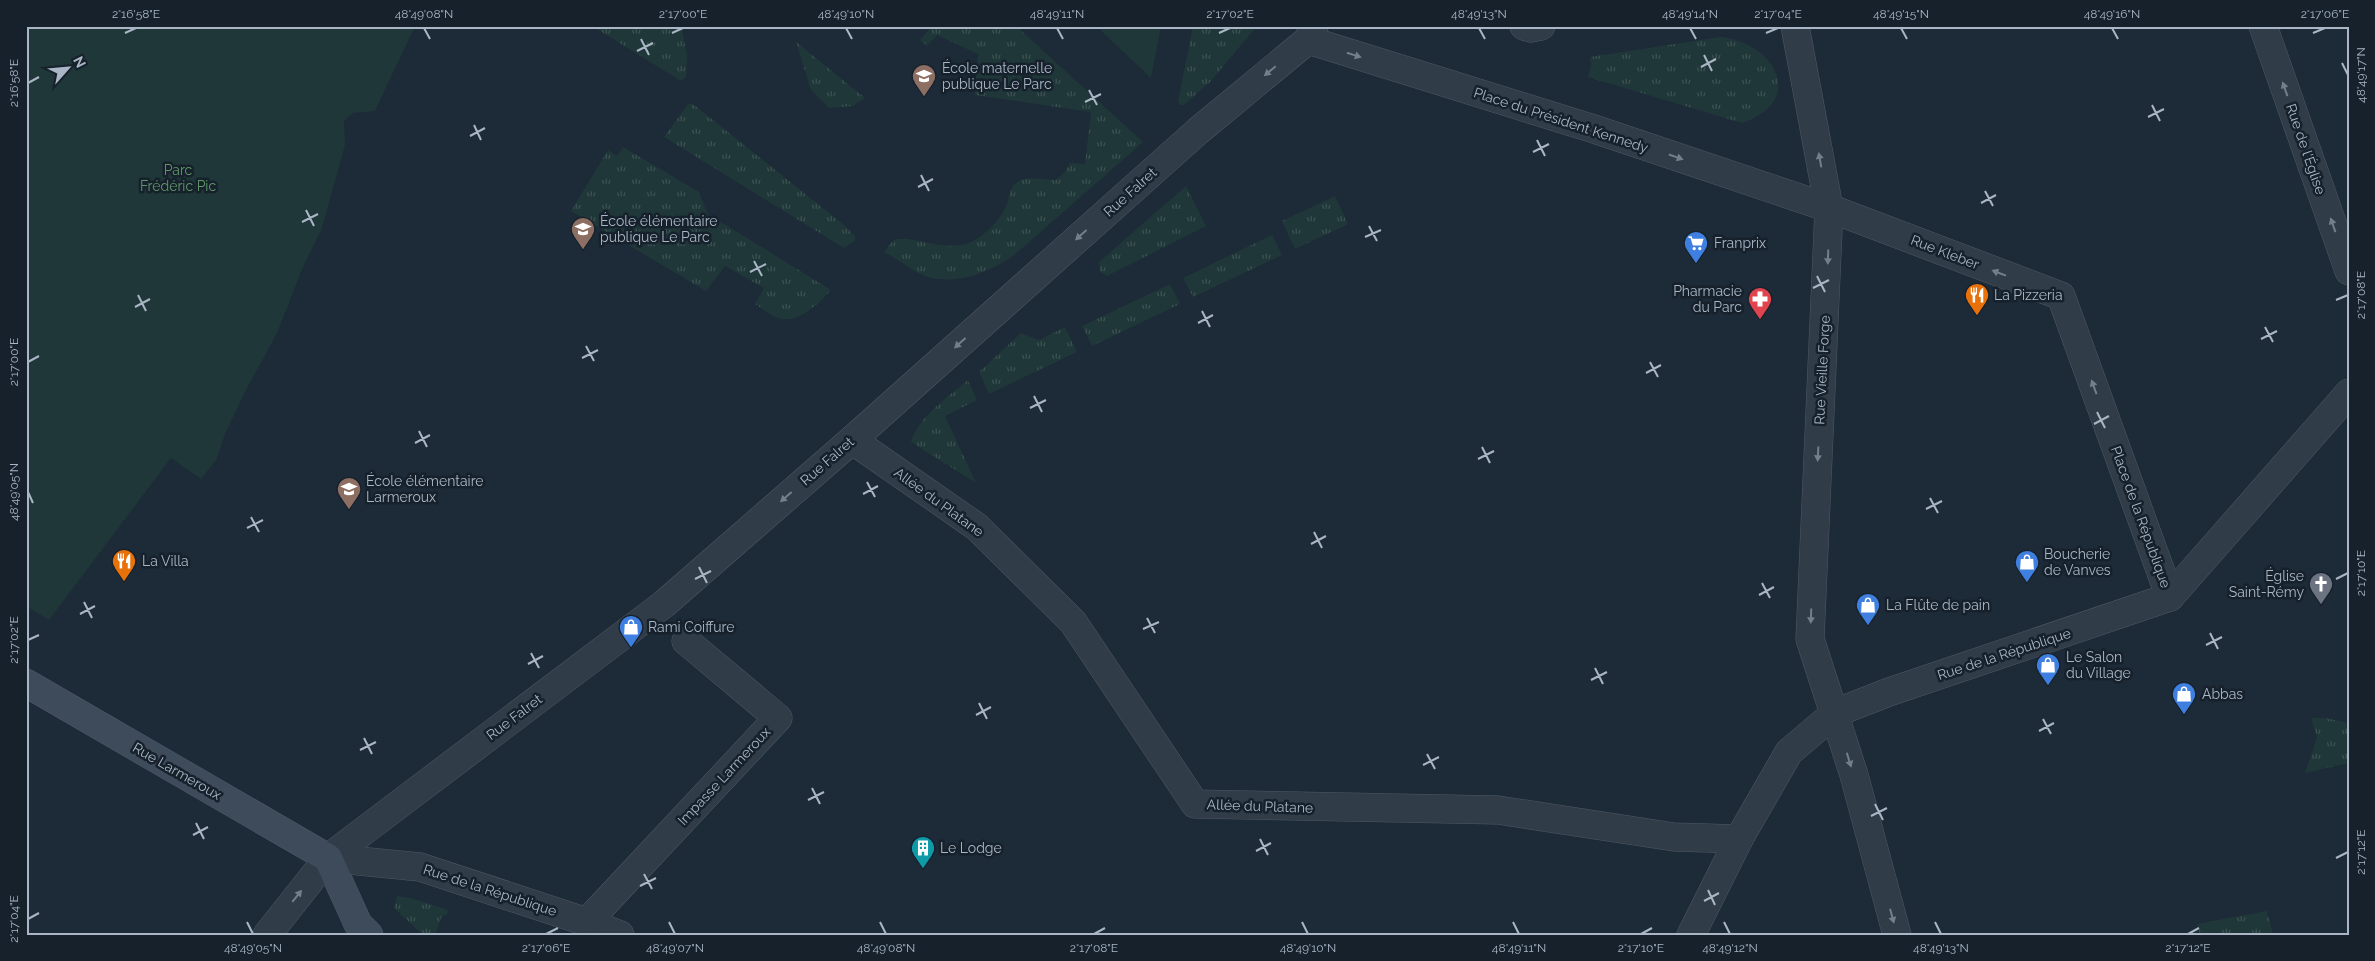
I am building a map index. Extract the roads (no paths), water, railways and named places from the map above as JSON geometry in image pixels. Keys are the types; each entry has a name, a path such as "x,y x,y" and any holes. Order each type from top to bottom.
{"main road":[{"name":"Rue Larmeroux","path":"29,687 328,858"},
{"path":"328,858 358,924 369,935"}],"street":[{"path":"1524,26 1531,28 1541,26"},
{"name":"Rue Vieille Forge","path":"1796,26 1829,208 1810,639 1854,774 1897,935"},
{"name":"Rue de l'Église","path":"2263,26 2349,271"},
{"name":"Place du Président Kennedy","path":"1311,33 1829,208"},
{"name":"Rue Falret","path":"267,935 328,858 664,604 1311,33"},
{"name":"Rue Kleber","path":"1829,208 2061,296"},
{"name":"Place de la République","path":"2061,296 2170,597"},
{"path":"2170,597 2349,393"},
{"name":"Allée du Platane","path":"852,440 977,527 1073,622 1195,804 1498,810 1674,837 1740,839"},
{"name":"Rue de la République","path":"1691,935 1740,839 1789,752 1835,713 1889,692 2170,597"},
{"name":"Impasse Larmeroux","path":"587,922 778,718 686,641"},
{"name":"Rue de la République","path":"328,858 420,867 587,922 620,935"}],"place":[{"name":"École maternelle publique Le Parc","path":"924,97"},
{"name":"École élémentaire publique Le Parc","path":"583,250"},
{"name":"Franprix","path":"1696,264"},
{"name":"La Pizzeria","path":"1977,316"},
{"name":"Pharmacie du Parc","path":"1760,320"},
{"name":"École élémentaire Larmeroux","path":"349,510"},
{"name":"La Villa","path":"124,582"},
{"name":"Boucherie de Vanves","path":"2027,583"},
{"name":"Église Saint-Rémy","path":"2321,605"},
{"name":"La Flûte de pain","path":"1868,626"},
{"name":"Rami Coiffure","path":"631,648"},
{"name":"Le Salon du Village","path":"2048,686"},
{"name":"Abbas","path":"2184,715"},
{"name":"Le Lodge","path":"923,869"}],"park label":[{"name":"Parc Frédéric Pic","path":"178,178"}]}
